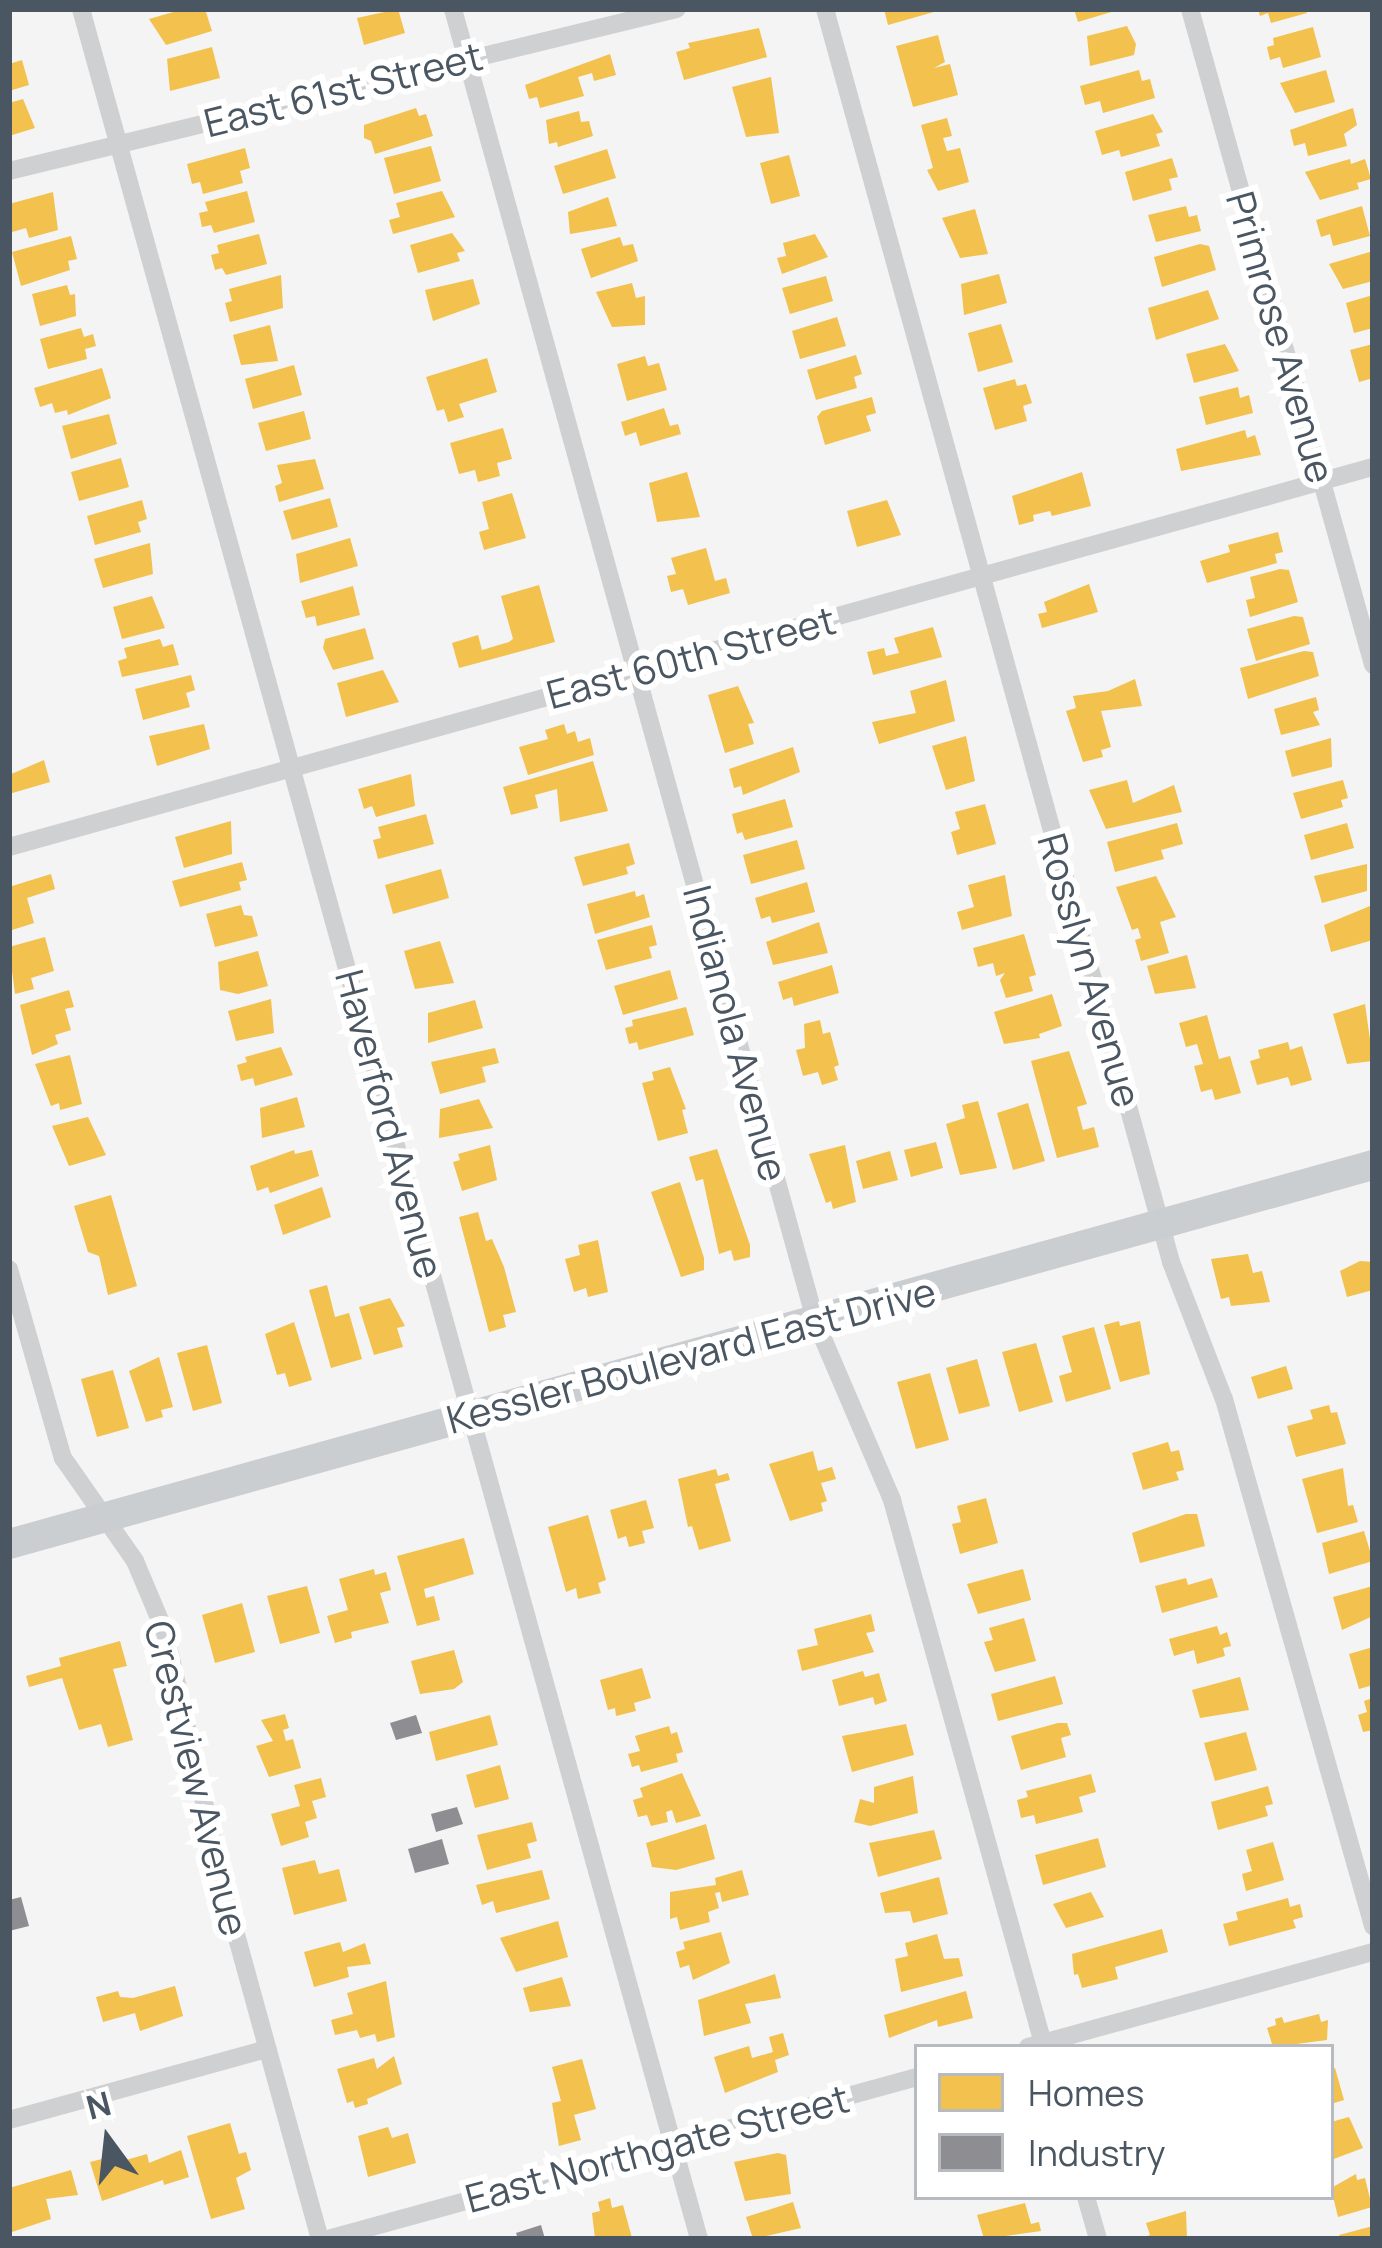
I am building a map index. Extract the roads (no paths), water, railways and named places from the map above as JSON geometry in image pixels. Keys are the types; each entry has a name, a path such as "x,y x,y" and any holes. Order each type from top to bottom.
{"main road":[{"name":"Kessler Boulevard East Drive","path":"9,1544 1373,1166"}],"street":[{"name":"Haverford Avenue","path":"82,9 699,2239"},
{"name":"Indianola Avenue","path":"454,9 815,1320 892,1500 1037,2044"},
{"name":"East 61st Street","path":"9,171 677,9"},
{"name":"Rosslyn Avenue","path":"825,9 1161,1226 1230,1419 1373,1926"},
{"name":"Primrose Avenue","path":"1190,9 1373,665"},
{"name":"East 60th Street","path":"9,847 1373,467"},
{"name":"Crestview Avenue","path":"9,1269 63,1458 140,1569 171,1651 219,1870 324,2239"},
{"path":"1045,2044 1373,1952"},
{"path":"9,2120 268,2049"},
{"name":"East Northgate Street","path":"324,2239 914,2078"},
{"path":"1087,2200 1098,2239"}]}
